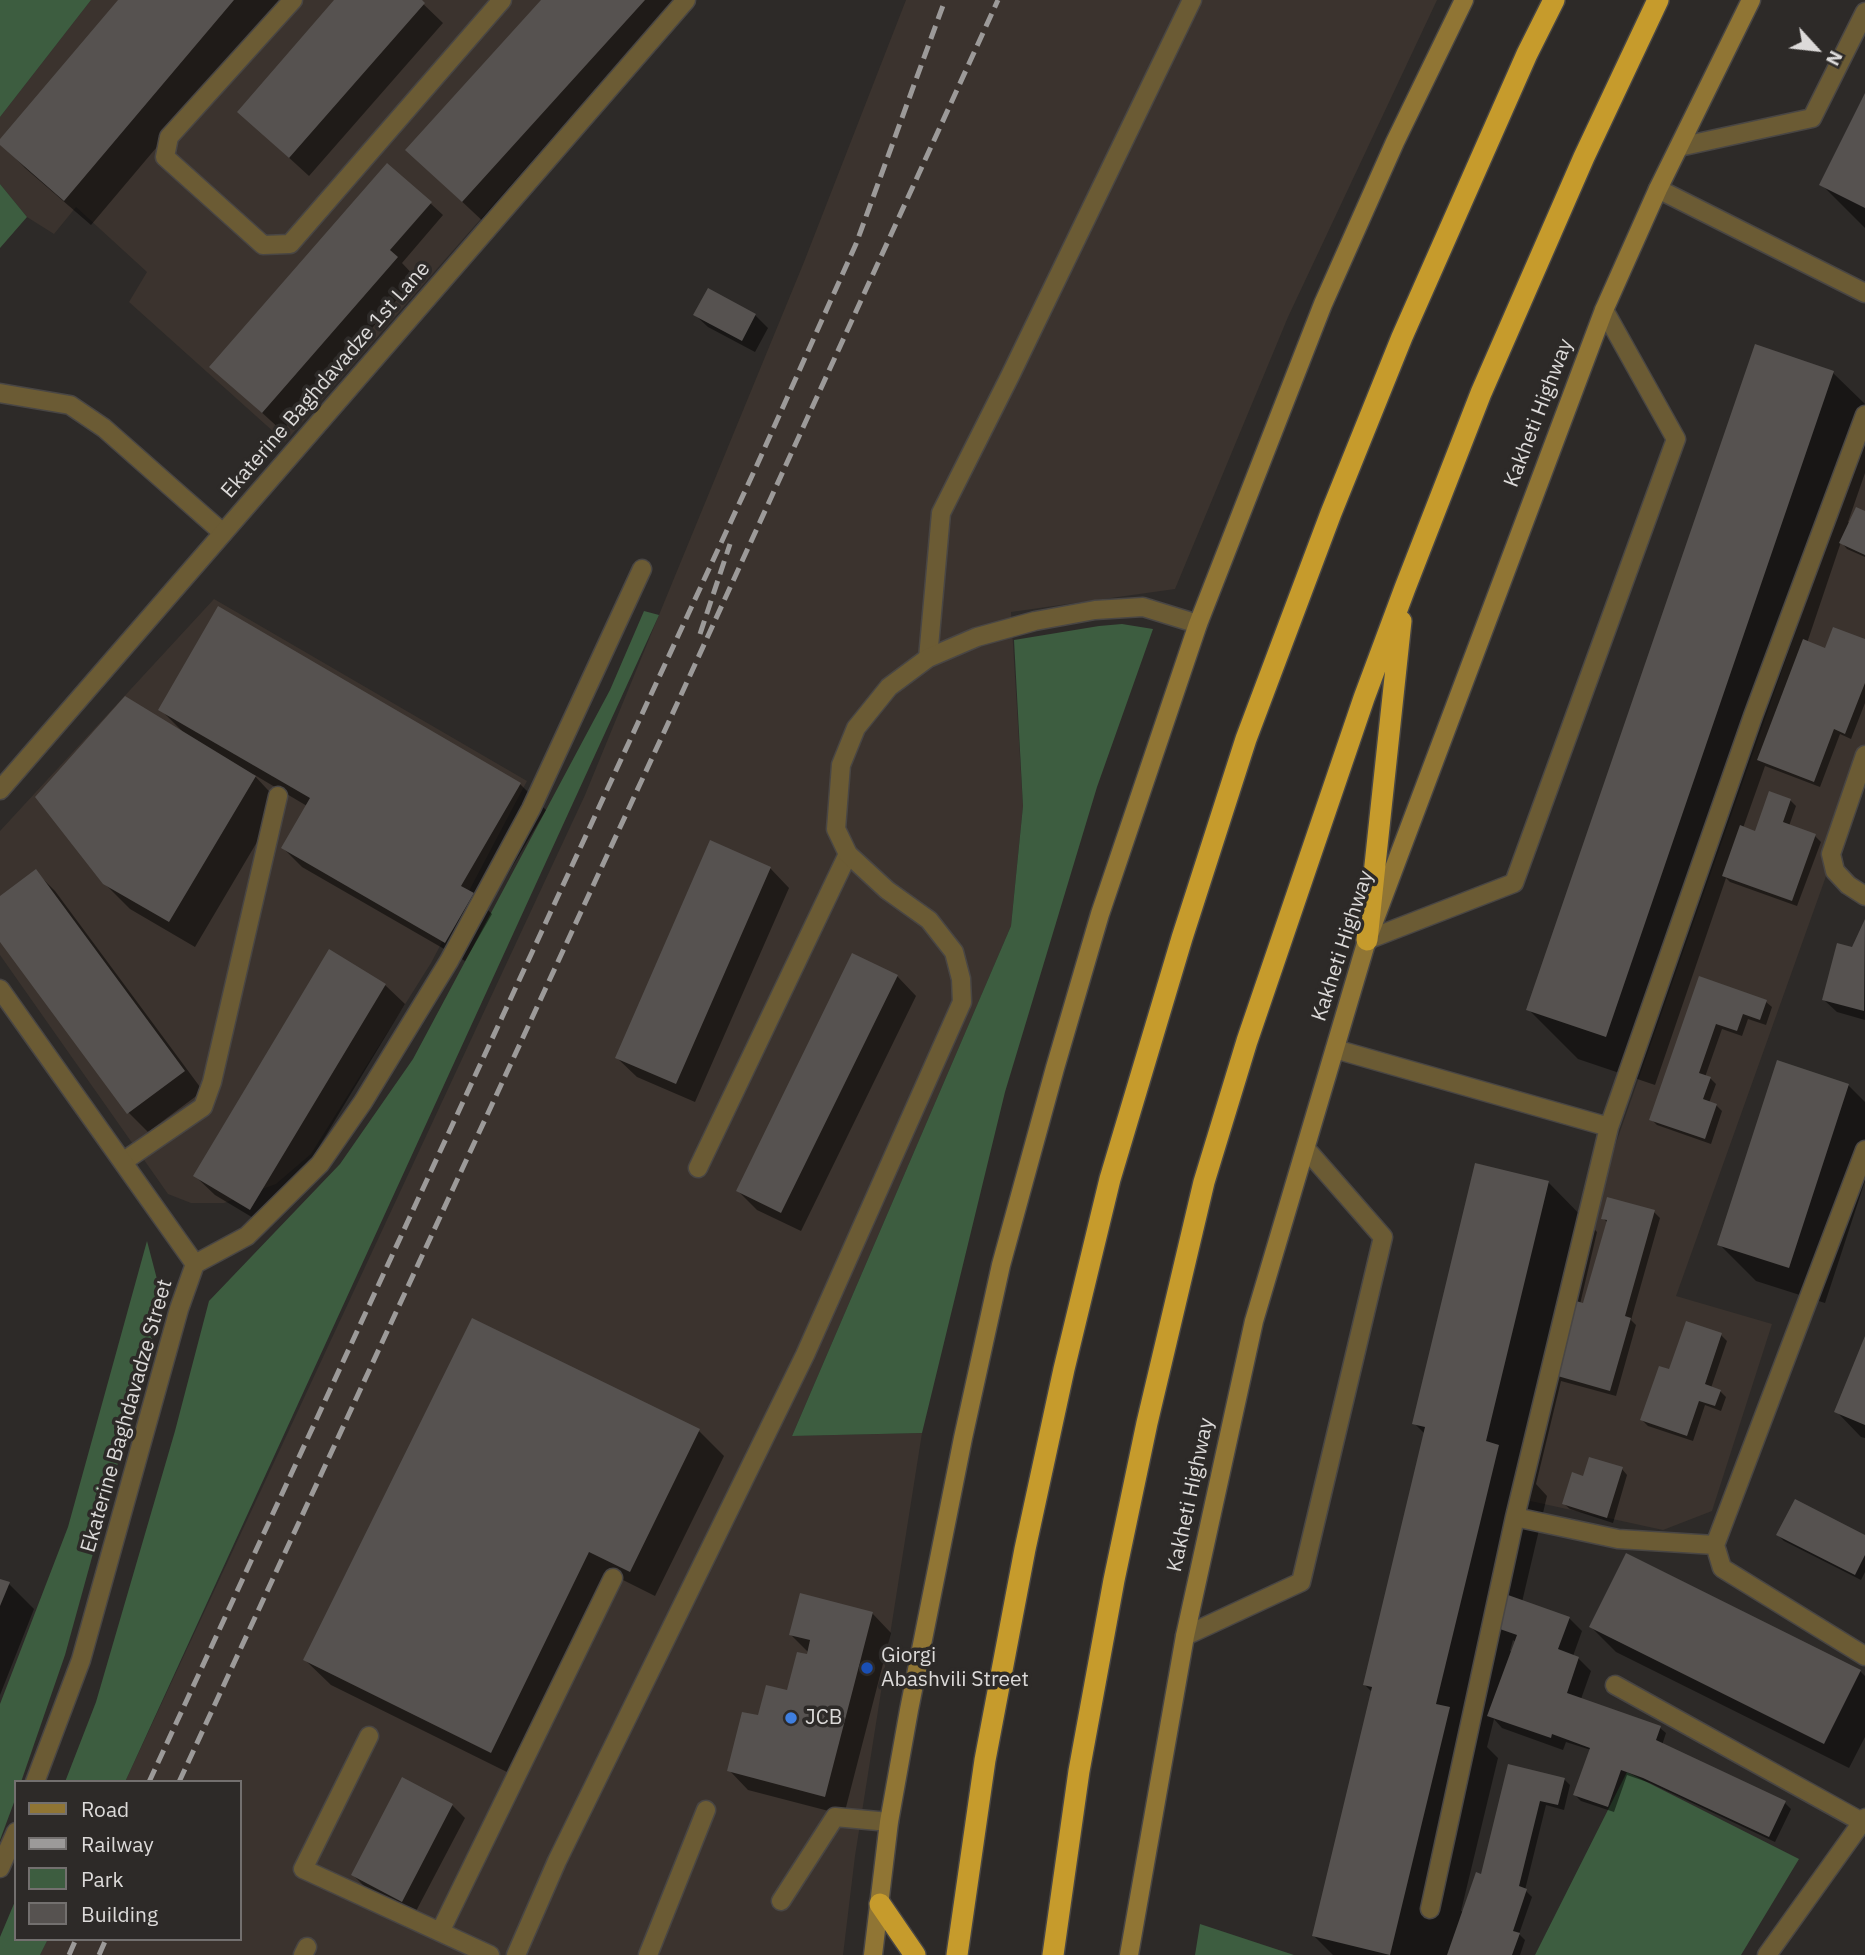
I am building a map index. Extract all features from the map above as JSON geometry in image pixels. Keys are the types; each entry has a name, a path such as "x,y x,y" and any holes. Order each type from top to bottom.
{"highway":[{"path":"957,1955 985,1760 1025,1549 1064,1369 1110,1179 1182,938 1246,739 1331,513 1402,337 1521,67 1554,0"},
{"path":"1053,1955 1079,1771 1114,1580 1147,1423 1204,1182 1247,1041 1297,890 1405,587 1481,393 1584,157 1658,0"},
{"path":"1367,940 1405,587"},
{"path":"880,1904 915,1955"}],"street":[{"path":"293,0 169,137 165,157 263,245 290,244 502,0"},
{"name":"Ekaterine Baghdavadze 1st Lane","path":"0,790 686,0"},
{"path":"928,658 941,513 1192,0"},
{"path":"873,1955 889,1822 963,1438 1001,1265 1100,914 1198,624 1323,304 1395,142 1464,0"},
{"name":"Kakheti Highway","path":"1129,1955 1185,1636 1254,1321 1367,940 1604,310 1658,189 1751,0"},
{"path":"1679,147 1812,118 1865,12"},
{"path":"1658,189 1865,293"},
{"path":"1367,940 1514,883 1676,439 1604,310"},
{"path":"0,393 70,405 104,428 223,533"},
{"path":"1430,1909 1515,1517 1609,1127 1753,716 1865,415"},
{"path":"195,1264 247,1236 320,1164 363,1102 449,961 531,809 642,569"},
{"path":"516,1955 557,1861 805,1355 962,1002 961,979 954,952 929,920 887,890 848,854 836,829 841,765 856,729 889,687 928,658 977,637 1035,621 1095,610 1143,607 1198,624"},
{"path":"1865,755 1831,854 1835,872 1865,896"},
{"path":"124,1161 203,1107 212,1082 278,796"},
{"path":"698,1168 848,854"},
{"name":"Ekaterine Baghdavadze Street","path":"0,989 195,1264 179,1309 81,1660 36,1780"},
{"path":"1335,1049 1609,1127"},
{"path":"1185,1636 1301,1582 1384,1237 1306,1149"},
{"path":"1865,1150 1715,1545 1723,1568 1865,1656"},
{"path":"1515,1517 1618,1539 1715,1545"},
{"path":"440,1932 613,1578"},
{"path":"1615,1685 1863,1820 1767,1955"},
{"path":"369,1736 303,1868 490,1955"},
{"path":"648,1955 706,1811"},
{"path":"781,1901 835,1817 889,1822"},
{"path":"0,1868 14,1836"}],"shaded area":[{"path":"91,0 673,0 285,442 129,302 147,272 76,207 54,234 27,217 0,184 0,117"},
{"path":"906,0 1437,0 1288,317 1175,589 1011,612 1023,806 1011,926 792,1436 922,1433 855,1856 843,1955 40,1955 47,1941 242,1941 242,1780 126,1780 585,795 804,262"},
{"path":"1865,434 1865,767 1676,1296 1772,1324 1712,1511 1663,1530 1521,1499 1604,1177"},
{"path":"214,599 527,781 431,963 311,1154 276,1184 224,1203 191,1203 168,1194 0,955 0,831"}],"green space":[{"path":"0,0 91,0 0,117"},
{"path":"0,184 27,217 0,248"},
{"path":"644,611 659,615 126,1780 66,1780 96,1702 175,1431 209,1301 340,1164 413,1059 610,690"},
{"path":"1122,624 1153,629 1097,787 1005,1092 922,1433 792,1436 1011,926 1023,806 1014,640"},
{"path":"147,1241 158,1283 157,1322 65,1655 22,1780 14,1780 14,1802 0,1840 0,1704 68,1527"},
{"path":"1627,1772 1799,1859 1741,1955 1535,1955"},
{"path":"14,1904 14,1941 47,1941 40,1955 0,1955 0,1937"},
{"path":"1200,1924 1294,1955 1195,1955"}],"building":[{"path":"118,0 234,0 64,201 0,145 0,139"},
{"path":"334,0 422,0 425,3 289,158 237,112"},
{"path":"541,0 645,0 462,202 405,150"},
{"path":"1865,93 1865,208 1819,185"},
{"path":"387,163 432,202 390,250 398,257 262,413 209,367"},
{"path":"708,288 756,314 742,341 693,315"},
{"path":"1755,344 1834,371 1606,1037 1526,1010"},
{"path":"1856,507 1865,511 1865,555 1839,543"},
{"path":"218,606 521,783 461,886 474,893 445,943 281,848 310,798 158,710"},
{"path":"1833,627 1865,639 1865,683 1845,734 1834,729 1814,782 1757,760 1803,639 1825,648"},
{"path":"125,696 256,776 169,922 103,884 35,797"},
{"path":"1769,791 1791,799 1783,822 1816,834 1792,901 1722,876 1740,825 1755,831"},
{"path":"710,840 771,867 676,1084 615,1058"},
{"path":"36,869 185,1071 127,1114 0,942 0,896"},
{"path":"1865,919 1864,1011 1822,1000 1837,943 1852,947"},
{"path":"329,949 386,984 250,1210 193,1176"},
{"path":"852,953 898,975 781,1213 736,1191"},
{"path":"1699,976 1767,1000 1760,1020 1743,1014 1737,1031 1716,1024 1699,1073 1711,1077 1703,1099 1717,1104 1705,1139 1649,1120"},
{"path":"1777,1060 1849,1084 1789,1268 1717,1245"},
{"path":"1475,1163 1549,1181 1486,1441 1499,1445 1436,1704 1450,1707 1390,1955 1312,1936 1372,1687 1363,1685 1425,1427 1412,1424"},
{"path":"1607,1197 1655,1210 1625,1316 1631,1318 1610,1391 1554,1375 1576,1301 1583,1303 1607,1220 1601,1219"},
{"path":"472,1318 700,1429 630,1572 589,1552 491,1753 303,1660"},
{"path":"1686,1321 1722,1333 1705,1384 1721,1390 1715,1406 1699,1401 1687,1436 1640,1420 1659,1366 1669,1369"},
{"path":"1865,1336 1865,1425 1834,1412"},
{"path":"1589,1457 1623,1467 1607,1518 1562,1504 1572,1472 1583,1476"},
{"path":"1795,1499 1865,1535 1865,1555 1855,1575 1776,1535"},
{"path":"1626,1553 1861,1670 1824,1744 1589,1627"},
{"path":"0,1579 10,1582 0,1606"},
{"path":"800,1593 873,1612 825,1797 727,1771 742,1712 758,1715 766,1685 787,1690 797,1652 807,1654 810,1640 789,1635"},
{"path":"1508,1595 1570,1617 1558,1649 1579,1657 1567,1693 1661,1726 1656,1740 1786,1801 1769,1837 1621,1770 1608,1807 1573,1795 1590,1748 1487,1716 1517,1635 1497,1628"},
{"path":"1508,1764 1565,1778 1558,1805 1540,1801 1519,1886 1527,1889 1513,1931 1520,1933 1512,1955 1447,1955 1476,1872 1481,1874"},
{"path":"402,1777 453,1804 402,1902 351,1875"}],"railway":[{"path":"150,1780 757,465 856,244 945,0"},
{"path":"180,1780 671,717 998,0"},
{"path":"700,634 730,544"},
{"path":"69,1955 75,1941"},
{"path":"99,1955 105,1941"}],"place":[{"name":"Giorgi Abashvili Street","path":"867,1668"},
{"name":"JCB","path":"791,1718"}]}
